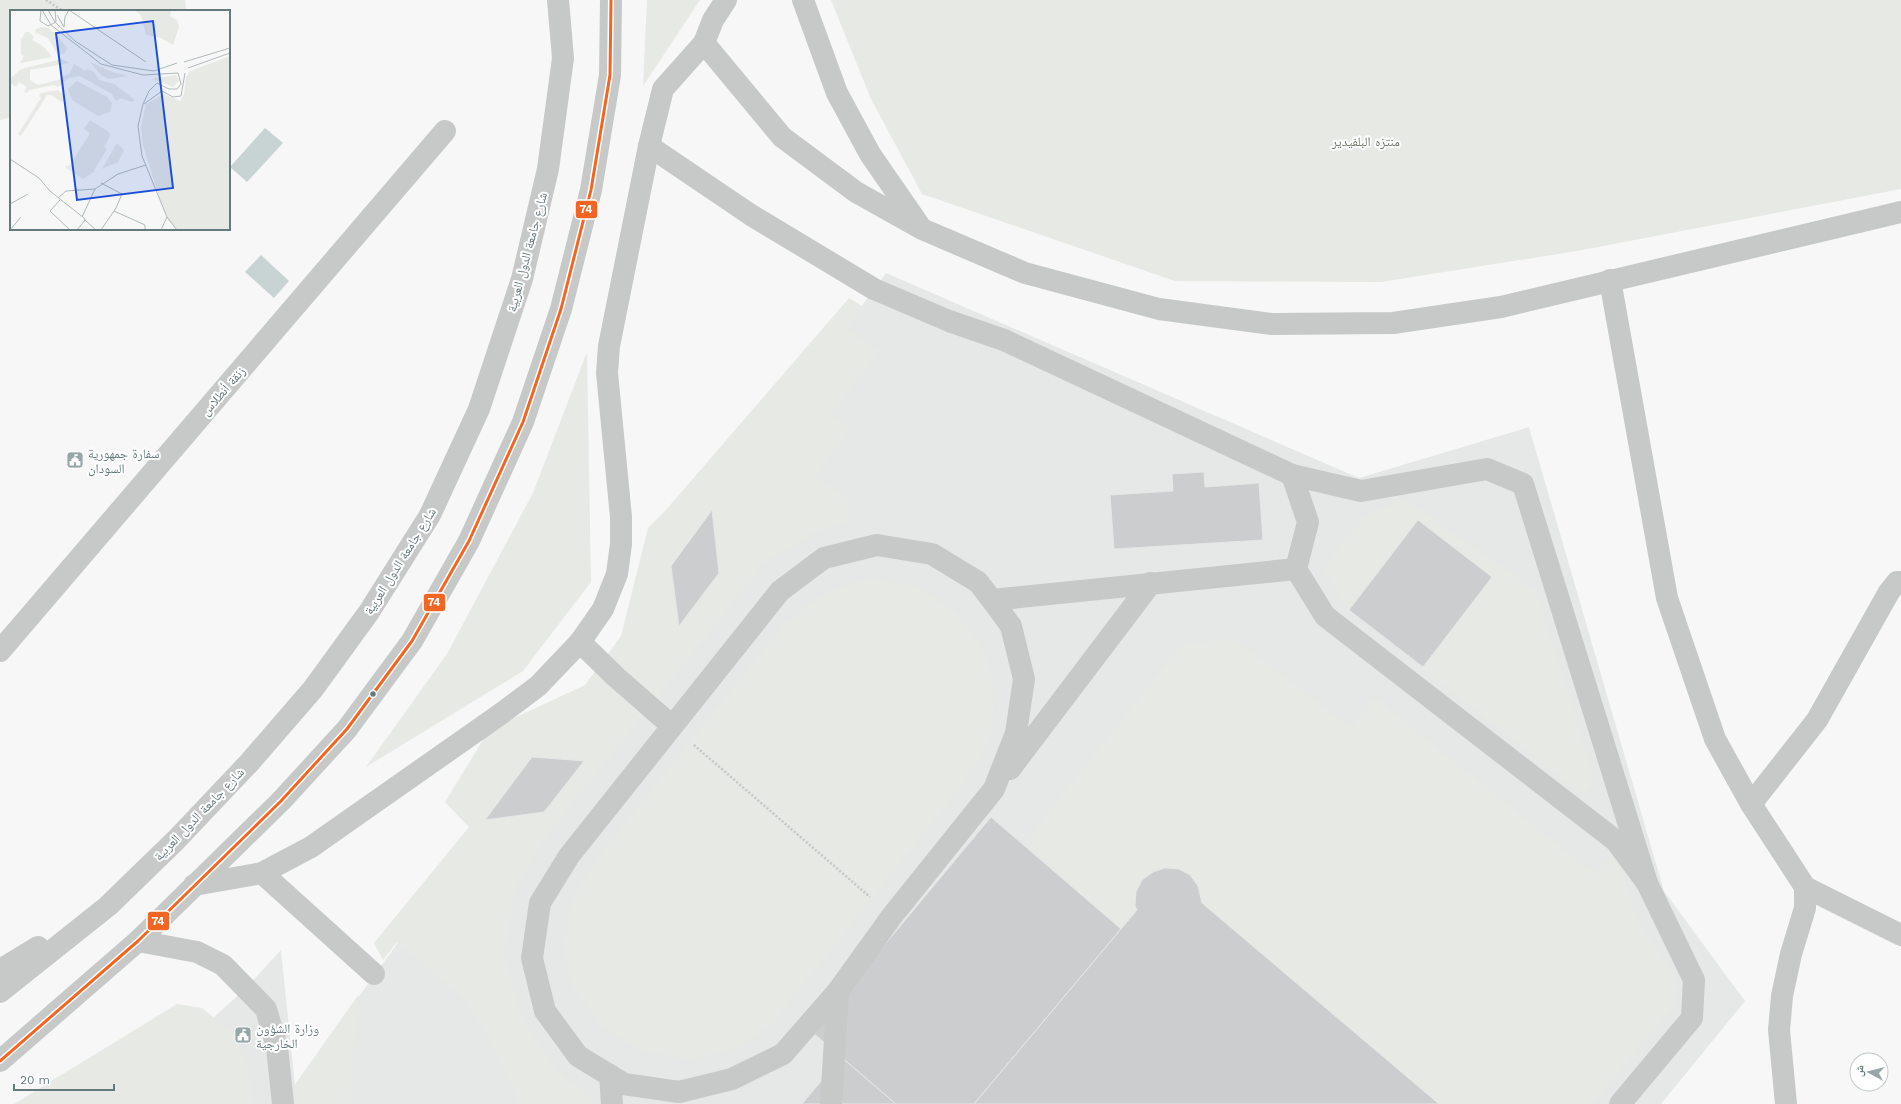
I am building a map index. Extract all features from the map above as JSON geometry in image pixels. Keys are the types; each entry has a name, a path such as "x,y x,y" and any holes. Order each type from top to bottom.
{"street":[{"name":"شارع جامعة الدول العربية","path":"0,992 108,906 176,840 249,763 313,689 369,612 430,515 479,409 522,279 548,169 562,66 563,58 558,0"},
{"path":"0,1061 138,941 281,801 347,728 412,640 470,541 523,422 561,309 591,190 609,83 611,0"},
{"path":"194,885 262,873 311,847 538,686 580,642 603,609 617,574 620,552 621,517 607,373 610,346 649,146 663,89 704,43 713,20 726,0"},
{"path":"803,0 837,92 870,154 922,229"},
{"path":"704,43 782,137 856,192 922,229 1025,273 1159,309 1272,324 1393,323 1501,307 1901,212"},
{"name":"زنقة أنطلاس","path":"0,651 445,130"},
{"path":"649,146 751,215 874,289 948,321 1004,340 1292,475 1361,491 1487,469 1523,484 1647,883 1694,980 1692,1018 1620,1104"},
{"path":"1610,280 1667,598 1715,739 1751,804 1805,887 1901,935"},
{"path":"1292,475 1308,522 1296,569 1325,616 1616,841 1647,883"},
{"path":"994,789 1016,733 1024,679 1011,626 992,600 978,582 932,554 877,545 824,558 780,591 569,856 540,903 532,958 545,1011 578,1056 624,1084 679,1092 732,1079 783,1054 838,991 892,916 994,789 1151,583"},
{"path":"992,600 1296,569"},
{"path":"1751,804 1817,720 1889,592 1897,582 1901,582"},
{"path":"580,642 616,677 672,726"},
{"path":"262,873 374,974"},
{"path":"1786,1104 1779,1030 1782,996 1791,954 1805,908 1805,887"},
{"path":"0,970 108,906"},
{"path":"138,941 197,952 223,965 266,1009 277,1047 283,1104"},
{"path":"831,1104 838,991"},
{"path":"610,1075 612,1104"}],"path":[{"path":"46,0 61,10"},
{"path":"672,726 892,916"}],"shaded area":[{"path":"265,128 283,143 247,182 230,167"},
{"path":"261,255 289,281 274,298 245,272"},
{"path":"886,273 1359,478 1529,427 1664,891 1745,1001 1661,1104 101,1104 213,1018 246,988 281,950 295,1085 532,757 554,759 675,599 671,566"}],"green space":[{"path":"0,0 185,0 186,10 10,10 10,117 0,120"},
{"path":"647,0 700,0 643,86"},
{"name":"منتزه البلفيدير","path":"831,0 1901,0 1901,189 1577,251 1381,282 1175,281 922,194 871,99"},
{"path":"849,298 862,306 846,328 878,351 831,414 851,430 815,475 848,500 847,521 817,531 764,563 542,841 512,896 505,956 522,1018 559,1073 590,1096 592,1104 518,1104 515,1092 494,1048 466,1000 397,942 383,960 374,943 469,827 445,802 489,730 585,685 621,636 648,528 665,511","holes":["712,510 719,573 680,626 671,565","532,757 583,761 486,819"]},
{"path":"587,352 591,582 523,671 366,767 447,654 533,493"},
{"path":"1404,499 1536,591 1595,781 1582,794 1349,610 1323,568 1364,517"},
{"path":"867,579 914,586 955,611 984,650 995,696 988,744 958,790 772,1023 738,1048 692,1059 644,1052 603,1027 574,988 563,942 574,897 599,856 785,623 824,594"},
{"path":"1234,639 1351,728 1375,698 1595,875 1610,857 1621,870 1639,925 1676,978 1675,1004 1592,1104 1439,1104 1202,903 1200,892 1196,883 1188,875 1180,870 1170,868 1160,868 1150,872 1142,880 1136,904 1137,910 1121,929 1024,844 1183,643"},
{"path":"359,994 349,1104 297,1104 294,1086"},
{"path":"177,1004 202,1008 232,1032 250,1069 252,1104 14,1104"}],"building":[{"path":"1204,472 1205,487 1259,483 1263,540 1114,549 1110,495 1173,491 1172,474"},
{"path":"712,510 719,573 679,626 671,566"},
{"path":"1418,520 1492,577 1423,667 1349,610"},
{"path":"532,757 584,761 544,812 485,820"},
{"path":"991,817 1121,929 974,1104 896,1104 812,1032"},
{"path":"1165,868 1179,869 1190,875 1198,886 1202,903 1439,1104 974,1104 1137,910 1135,906 1136,892 1142,880 1153,872"},
{"path":"841,1057 896,1104 802,1104"}],"transit line":[{"name":"74","path":"0,1061 138,941 281,801 347,729 412,641 469,541 523,422 561,309 591,190 610,75 611,0"}],"place":[{"name":"سفارة جمهورية السودان","path":"75,460"},
{"name":"وزارة الشؤون الخارجية","path":"243,1035"}]}
